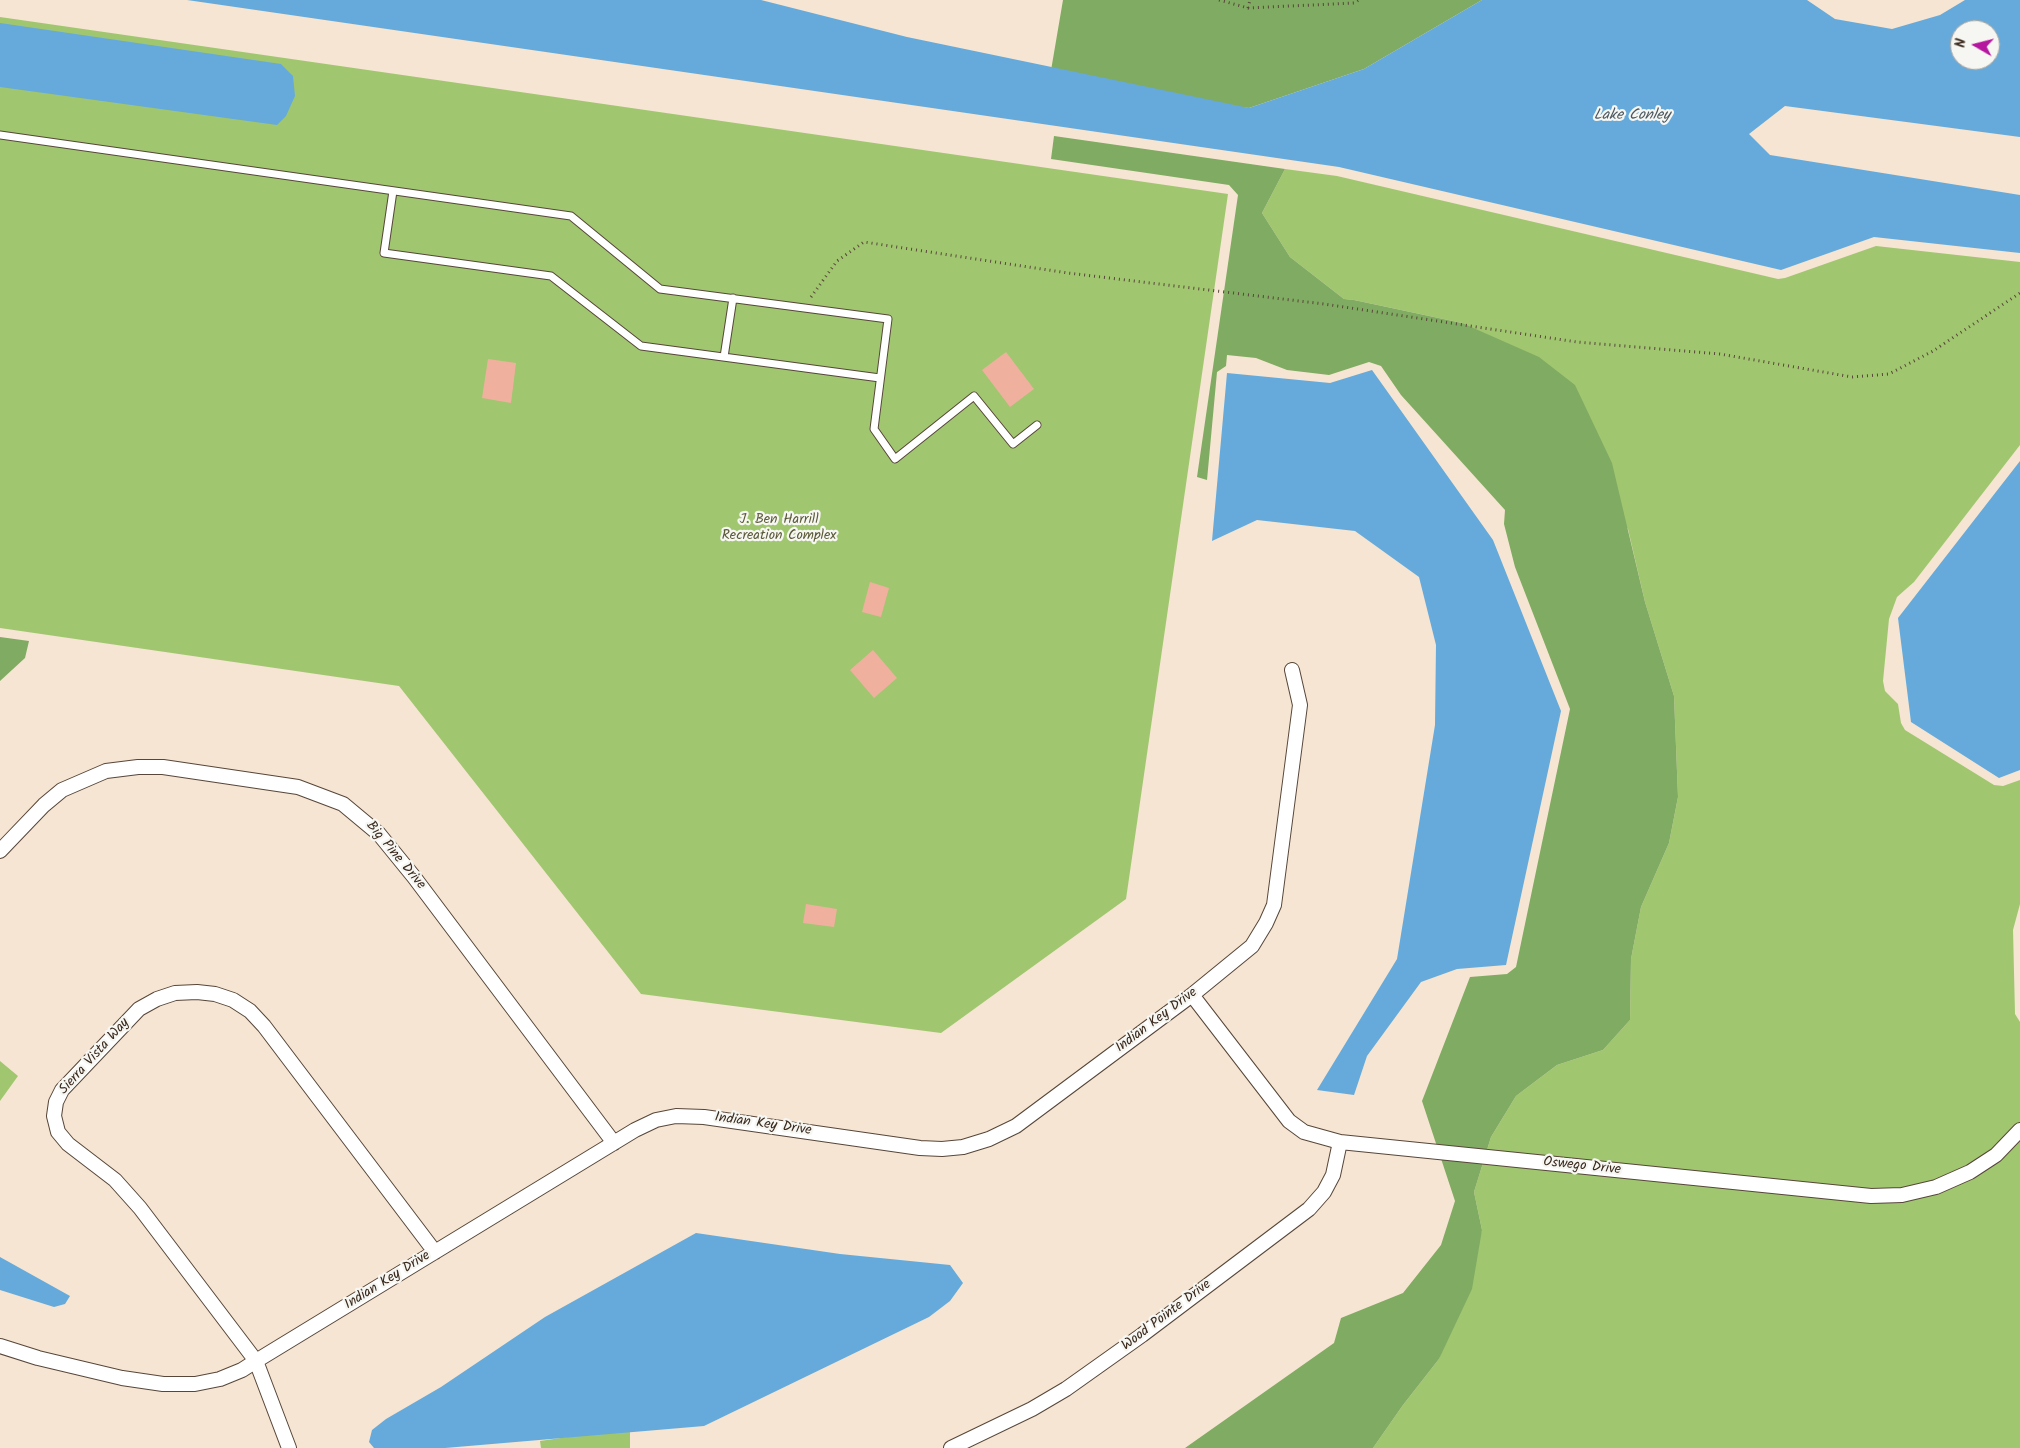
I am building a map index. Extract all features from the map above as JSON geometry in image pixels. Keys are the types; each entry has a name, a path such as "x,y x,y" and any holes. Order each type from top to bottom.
{"street":[{"name":"Indian Key Drive","path":"0,1346 38,1358 122,1378 163,1384 195,1384 220,1379 242,1370 614,1143 656,1120 676,1116 712,1118 920,1148 942,1149 963,1147 989,1139 1016,1126 1192,995 1252,946 1266,923 1274,905 1300,705 1292,670"},
{"name":"Big Pine Drive","path":"0,852 44,805 62,790 106,771 138,767 163,767 298,787 343,804 379,834 408,870 614,1143"},
{"name":"Sierra Vista Way","path":"288,1448 256,1361 140,1208 115,1180 68,1144 58,1132 54,1116 56,1102 62,1090 139,1009 157,999 175,993 197,992 215,994 233,1000 250,1011 264,1026 435,1252"},
{"name":"Oswego Drive","path":"1192,995 1289,1121 1304,1132 1340,1142 1872,1196 1902,1195 1936,1188 1970,1172 1996,1155 2020,1130"},
{"name":"Wood Pointe Drive","path":"952,1448 1032,1409 1066,1390 1309,1209 1324,1192 1333,1175 1340,1142"}],"lane":[{"path":"0,134 571,216 660,289 888,319 874,429 895,459 974,396 1013,444 1037,425"},
{"path":"393,190 384,253 550,276 641,346 880,378"},
{"path":"724,357 733,298"}],"path":[{"path":"1219,0 1248,8 1354,3 1359,0"},
{"path":"1248,8 1250,0"},
{"path":"803,308 837,261 864,242 1068,273 1324,304 1577,342 1720,354 1852,377 1889,374 1933,351 2020,292"}],"green space":[{"path":"1063,0 1482,0 1364,69 1249,108 1048,88"},
{"name":"J. Ben Harrill Recreation Complex","path":"0,17 1228,194 1126,899 941,1033 641,994 399,686 0,628"},
{"path":"1054,136 1285,169 1262,213 1290,257 1344,299 1462,323 1539,357 1575,385 1612,463 1645,602 1674,696 1678,797 1669,843 1641,907 1631,959 1630,1020 1603,1050 1557,1065 1516,1096 1491,1137 1474,1192 1482,1230 1472,1289 1439,1359 1403,1405 1373,1448 1185,1448 1334,1343 1341,1318 1403,1293 1441,1245 1455,1201 1422,1101 1470,977 1507,974 1516,967 1570,709 1515,567 1504,524 1505,510 1401,395 1381,366 1369,362 1329,375 1287,370 1256,358 1227,355 1226,366 1217,372 1207,480 1197,477 1238,195 1229,185 1051,159"},
{"path":"1285,169 1337,176 1778,279 1876,246 2020,262 2020,445 1914,582 1897,597 1889,619 1883,681 1885,691 1898,704 1901,723 1905,730 1994,785 2003,786 2020,780 2020,904 2013,930 2015,1014 2020,1022 2020,1448 1373,1448 1403,1405 1439,1359 1482,1230 1474,1192 1491,1137 1516,1096 1557,1065 1603,1050 1630,1020 1631,959 1641,907 1669,843 1678,797 1674,696 1645,602 1628,529 1462,323 1344,299 1290,257 1262,213"},
{"path":"0,637 29,641 25,658 0,681"},
{"path":"0,1061 18,1076 0,1101"},
{"path":"630,1428 630,1448 541,1448 540,1441"}],"water":[{"name":"Lake Conley","path":"187,0 761,0 907,37 1249,108 1364,69 1482,0 1807,0 1835,19 1892,29 1940,15 1965,0 2020,0 2020,137 1785,106 1749,134 1770,155 2020,195 2020,253 1874,237 1781,270 1339,167"},
{"path":"0,23 281,64 293,76 295,96 286,116 277,125 0,87"},
{"path":"1372,370 1493,540 1561,711 1506,965 1457,969 1421,982 1367,1056 1354,1095 1317,1090 1397,959 1435,725 1436,645 1419,577 1355,531 1257,520 1212,541 1227,373 1330,383"},
{"path":"2020,461 2020,770 1999,778 1911,722 1898,618"},
{"path":"696,1233 840,1254 950,1265 963,1283 950,1301 929,1317 704,1426 445,1448 374,1448 369,1442 372,1430 386,1419 441,1387 545,1317"},
{"path":"0,1257 70,1296 65,1304 54,1307 0,1290"}],"building":[{"path":"1006,352 1034,389 1010,407 982,370"},
{"path":"488,359 516,363 511,403 482,398"},
{"path":"870,582 889,588 881,617 862,612"},
{"path":"873,650 897,678 874,698 850,670"},
{"path":"806,904 837,909 834,927 803,923"}]}
